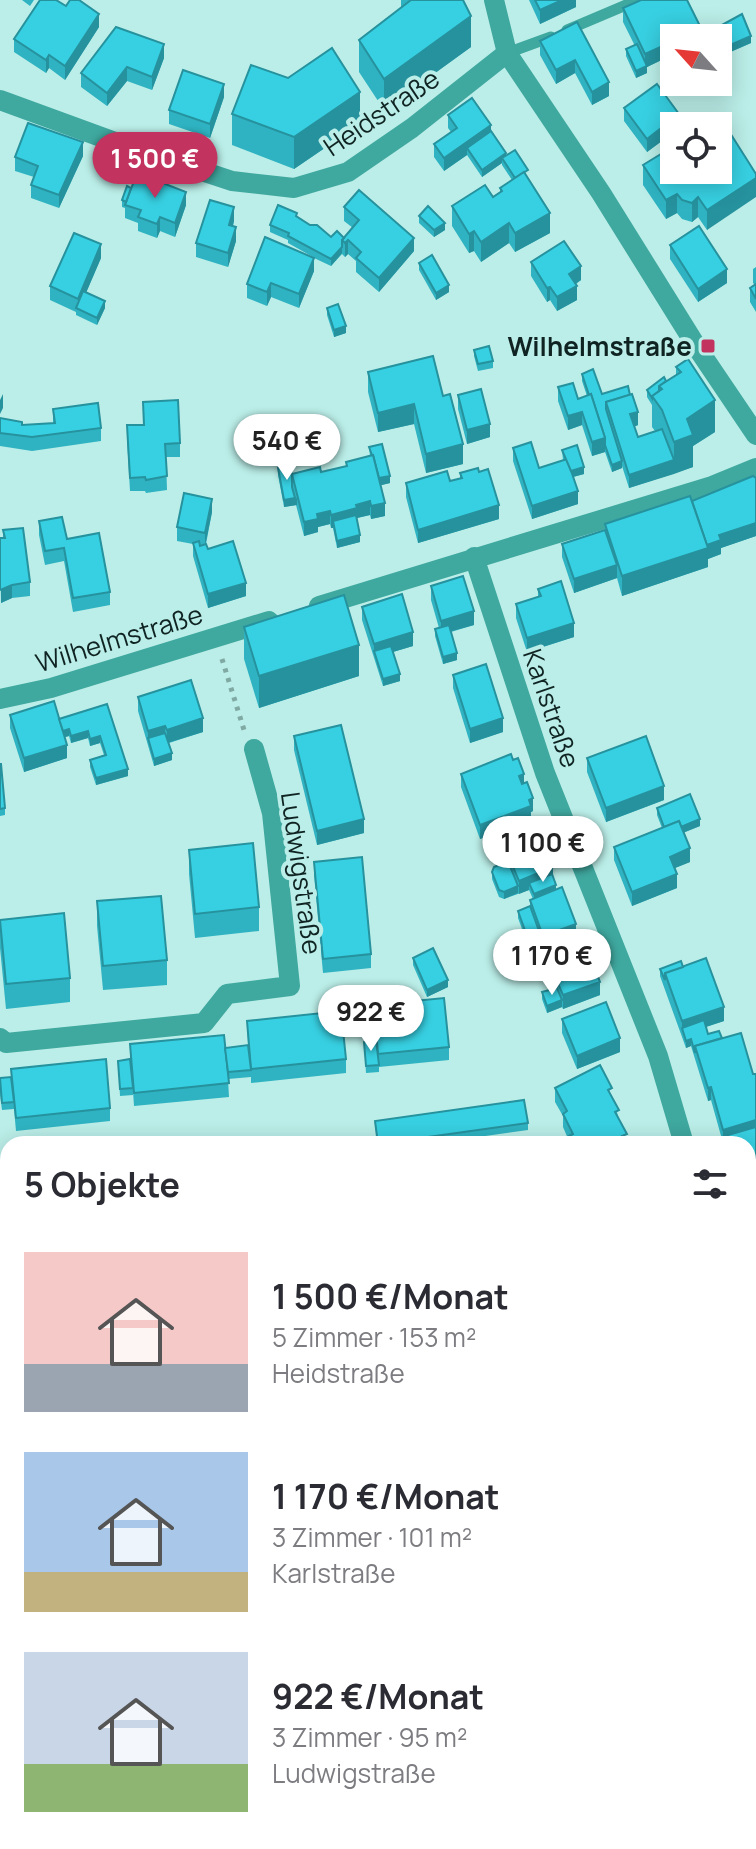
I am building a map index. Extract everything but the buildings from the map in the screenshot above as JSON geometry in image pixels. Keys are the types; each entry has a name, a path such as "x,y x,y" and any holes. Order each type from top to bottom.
{"street":[{"path":"494,0 507,53 756,435"},
{"name":"Heidstraße","path":"0,100 232,181 294,188 348,172 412,128 507,53"},
{"name":"Wilhelmstraße","path":"0,699 51,688 215,635 300,612 712,486 756,468"},
{"name":"Karlstraße","path":"474,557 545,773 658,1056 682,1136"},
{"name":"Ludwigstraße","path":"0,1038 6,1043 204,1023 227,994 290,986 272,813 249,741"}],"lane":[{"path":"507,53 537,44 597,15 638,0"}],"path":[{"path":"215,635 249,741"}],"place":[{"name":"Wilhelmstraße","path":"708,346"}]}
